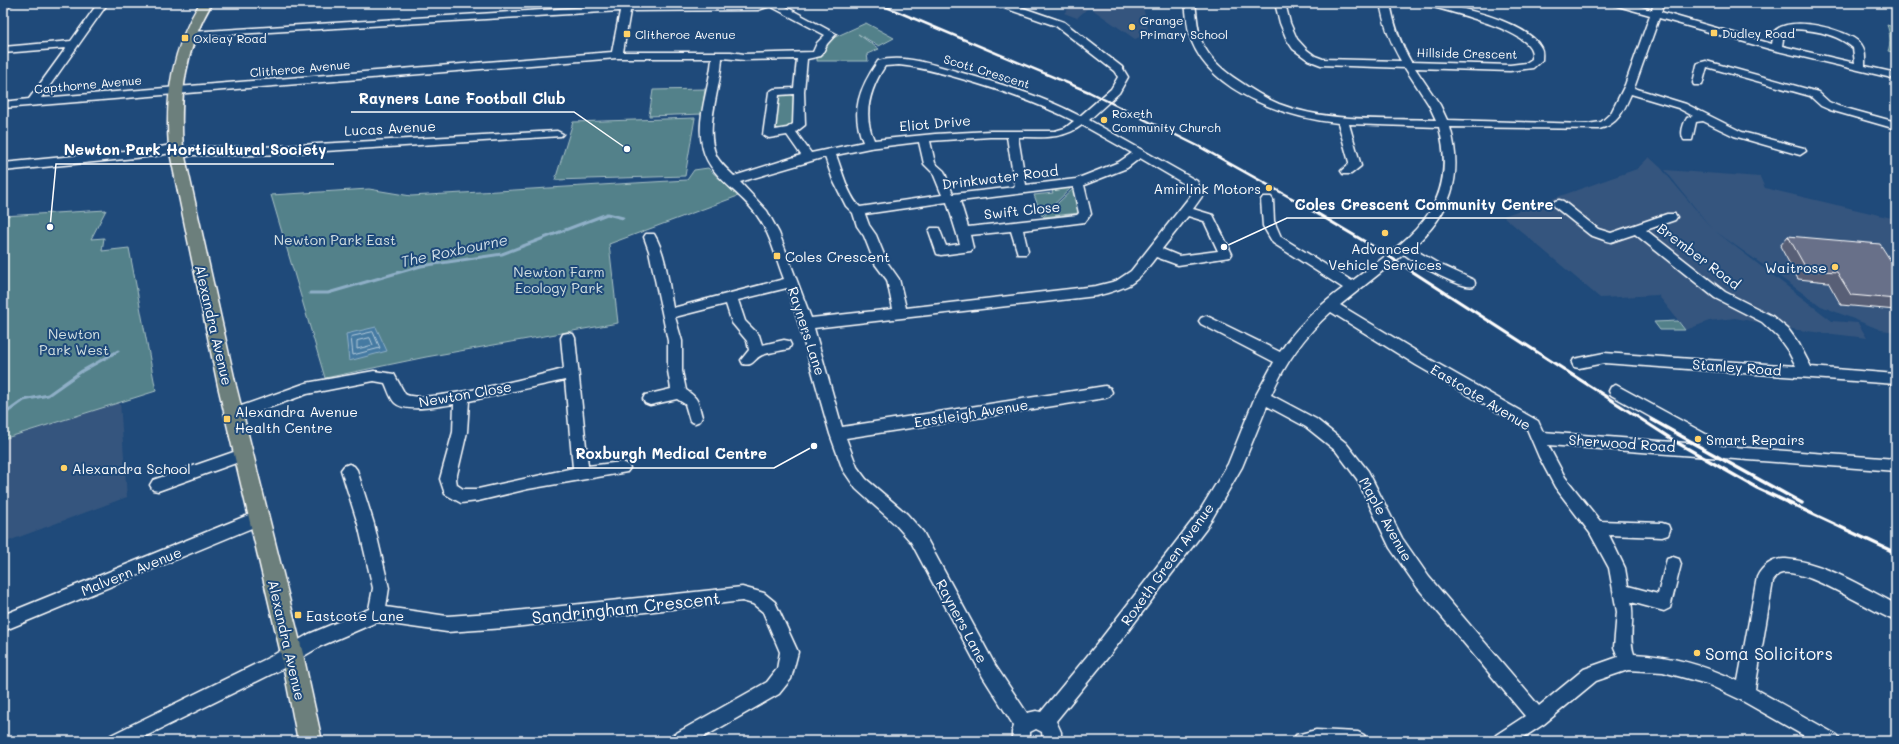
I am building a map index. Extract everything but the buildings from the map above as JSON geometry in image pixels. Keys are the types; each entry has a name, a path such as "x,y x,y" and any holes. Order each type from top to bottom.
{"main road":[{"name":"Alexandra Avenue","path":"206,3 191,36 179,73 174,110 176,151 245,454 258,518 292,654 306,739"}],"street":[{"path":"3,6 10,3"},
{"path":"33,102 103,3"},
{"path":"191,36 626,6 682,5 753,8 769,3"},
{"path":"626,6 617,55 731,55 744,57 802,56 817,54 822,43 831,34 772,3"},
{"name":"Eliot Drive","path":"731,180 808,157 870,144 924,138 1012,134 1055,134 1069,130 1116,91 1123,77 1118,69 1060,24 999,3"},
{"path":"1190,3 1197,42 1204,55 1224,76 1247,93 1279,109 1343,122 1596,127 1611,121 1620,108 1659,3"},
{"path":"1280,3 1290,35 1297,47 1308,57 1321,62 1407,65"},
{"name":"Roxeth Green Avenue","path":"1045,722 1103,650 1200,524 1237,461 1262,397 1281,359 1305,329 1330,305 1403,247 1426,226 1439,209 1447,190 1452,157 1444,124 1429,94 1407,65 1391,35 1386,15 1385,3"},
{"name":"Hillside Crescent","path":"1407,65 1516,68 1534,63 1538,56 1536,48 1532,42 1511,28 1429,3"},
{"path":"1618,3 1777,48 1896,76"},
{"path":"1777,48 1779,32 1786,27 1802,26 1827,31 1857,46 1859,49 1860,68"},
{"path":"3,50 74,44"},
{"name":"Clitheroe Avenue","path":"176,91 617,55"},
{"name":"Rayners Lane","path":"716,55 717,59 706,128 712,159 763,214 773,233 806,324 837,434 851,470 861,484 902,519 917,537 1023,733"},
{"path":"799,91 774,92 769,135 790,131 799,125 799,91 802,56"},
{"name":"Scott Crescent","path":"870,144 863,125 867,90 882,63 892,61 907,62 1024,95 1080,120"},
{"path":"1698,83 1702,65 1706,64 1814,94 1825,104 1834,108 1896,126"},
{"path":"1627,89 1682,106 1738,134 1800,151"},
{"name":"Capthorne Avenue","path":"3,105 176,91"},
{"path":"1688,138 1688,130 1691,120 1704,116"},
{"path":"806,324 1096,291 1120,285 1136,274 1197,195 1194,184 1080,120"},
{"path":"1343,122 1355,162 1355,166 1347,171"},
{"path":"790,131 808,157"},
{"name":"Lucas Avenue","path":"3,167 155,152 262,150 557,134"},
{"path":"1012,134 1021,190"},
{"path":"924,138 930,164 938,171 951,199 967,248 940,251 935,231"},
{"path":"829,153 837,171 839,180 852,206 858,211 863,226 870,235 881,264 893,279 900,313"},
{"name":"Drinkwater Road","path":"858,211 884,206 1078,183 1096,177 1122,165 1139,154"},
{"name":"Swift Close","path":"963,232 1081,219 1085,214 1078,183"},
{"path":"1267,200 1268,222 1277,240 1352,287"},
{"name":"Brember Road","path":"1559,204 1594,232 1611,238 1638,230 1671,217"},
{"path":"1154,251 1178,261 1226,254 1209,218 1186,211"},
{"path":"1016,226 1022,251"},
{"name":"Brember Road","path":"1638,230 1720,295 1767,319 1783,333 1794,348 1806,372"},
{"path":"650,237 655,251 675,341 675,371 679,393"},
{"path":"1403,247 1414,256 1469,284"},
{"path":"668,314 791,282"},
{"path":"731,298 739,323 754,339 752,356 784,345"},
{"name":"Eastcote Avenue","path":"1330,305 1421,361 1533,425 1540,438 1546,457 1560,482 1596,528 1617,568 1625,612 1623,647 1628,662"},
{"path":"1206,321 1281,359"},
{"path":"568,338 570,373 581,473"},
{"name":"Stanley Road","path":"1579,363 1604,358 1896,379"},
{"name":"Newton Close","path":"235,414 306,389 374,376 389,378 401,399 410,404 462,396 570,373"},
{"path":"1616,391 1708,442 1716,451"},
{"name":"Eastleigh Avenue","path":"837,434 1104,392"},
{"path":"650,399 679,393 692,400 694,417"},
{"path":"462,396 460,432 448,478 450,489 461,496 478,495 528,483 581,473 622,468"},
{"name":"Maple Avenue","path":"1262,397 1311,423 1341,447 1363,475 1396,543 1423,582 1538,718"},
{"name":"Sherwood Road","path":"1540,438 1896,465"},
{"path":"158,485 245,454"},
{"path":"349,470 366,524 381,588 376,614"},
{"name":"Malvern Avenue","path":"3,624 258,518"},
{"path":"1596,528 1662,530"},
{"path":"1622,592 1664,603 1673,564"},
{"path":"1744,693 1766,577 1774,568 1791,565 1810,570 1896,613"},
{"name":"Sandringham Crescent","path":"117,741 292,654 315,640 376,614 392,615 448,624 505,620 742,594 758,598 769,607 789,652 785,673 773,688 686,739"},
{"path":"1502,741 1538,718 1590,675 1628,662 1663,664 1709,676 1744,693 1812,737 1831,741"},
{"path":"1023,733 1030,720 1045,722 1052,730 1052,741"},
{"path":"1302,741 1316,739 1358,741"}],"shaded area":[{"name":"Grange Primary School","path":"1075,3 1142,3 1149,33 1135,39 1089,7 1077,18 1064,13"},
{"path":"1649,157 1661,168 1712,229 1665,170 1760,177 1765,188 1896,219 1896,332 1881,330 1821,306 1715,231 1832,321 1858,323 1867,338 1798,330 1735,318 1709,321 1686,330 1658,295 1600,298 1503,216 1637,169"},
{"name":"Alexandra School","path":"120,402 127,497 3,543 3,439"}],"green space":[{"path":"866,23 894,38 879,46 858,34 879,49 867,54 868,61 817,61 817,54 822,43"},
{"path":"1887,25 1896,28 1896,53 1888,51 1890,38"},
{"path":"705,89 702,114 649,116 653,90"},
{"path":"799,94 794,129 773,132 774,95"},
{"path":"695,118 685,176 555,180 573,122"},
{"name":"Newton Farm Ecology Park","path":"708,168 738,196 609,244 618,323 426,357 325,378 271,195 369,189 411,196 687,180 694,170"},
{"path":"1074,185 1042,216 1034,195 1053,193 1051,188"},
{"path":"1075,187 1079,213 1043,217"},
{"name":"Newton Park West","path":"106,210 91,239 104,238 102,251 129,248 156,391 3,439 3,216"},
{"path":"1678,321 1685,330 1660,330 1654,322"}],"water":[{"path":"376,327 387,351 349,361 346,334"}],"waterway":[{"name":"The Roxbourne","path":"310,293 328,293 421,266 502,254 607,214 623,218"},
{"name":"The Roxbourne","path":"3,415 24,400 48,395 82,371 118,351"}],"railway":[{"path":"877,3 1089,92 1200,147 1293,199"},
{"path":"1291,198 1379,250 1678,443"},
{"path":"1652,420 1693,443"},
{"path":"1676,442 1757,488 1896,553"},
{"path":"1691,442 1802,503"}],"place":[{"name":"Grange Primary School","path":"1132,27"},
{"name":"Dudley Road","path":"1714,33"},
{"name":"Clitheroe Avenue","path":"627,34"},
{"name":"Oxleay Road","path":"185,38"},
{"name":"Roxeth Community Church","path":"1104,120"},
{"name":"Rayners Lane Football Club","path":"627,149"},
{"name":"Amirlink Motors","path":"1269,188"},
{"name":"Newton Park Horticultural Society","path":"50,227"},
{"name":"Advanced Vehicle Services","path":"1385,233"},
{"name":"Coles Crescent Community Centre","path":"1224,247"},
{"name":"Coles Crescent","path":"777,256"},
{"name":"Waitrose","path":"1835,267"},
{"name":"Alexandra Avenue Health Centre","path":"227,419"},
{"name":"Smart Repairs","path":"1698,439"},
{"name":"Roxburgh Medical Centre","path":"814,446"},
{"name":"Alexandra School","path":"64,468"},
{"name":"Eastcote Lane","path":"298,615"},
{"name":"Soma Solicitors","path":"1697,653"}],"park label":[{"name":"Newton Park East","path":"335,239"}]}
